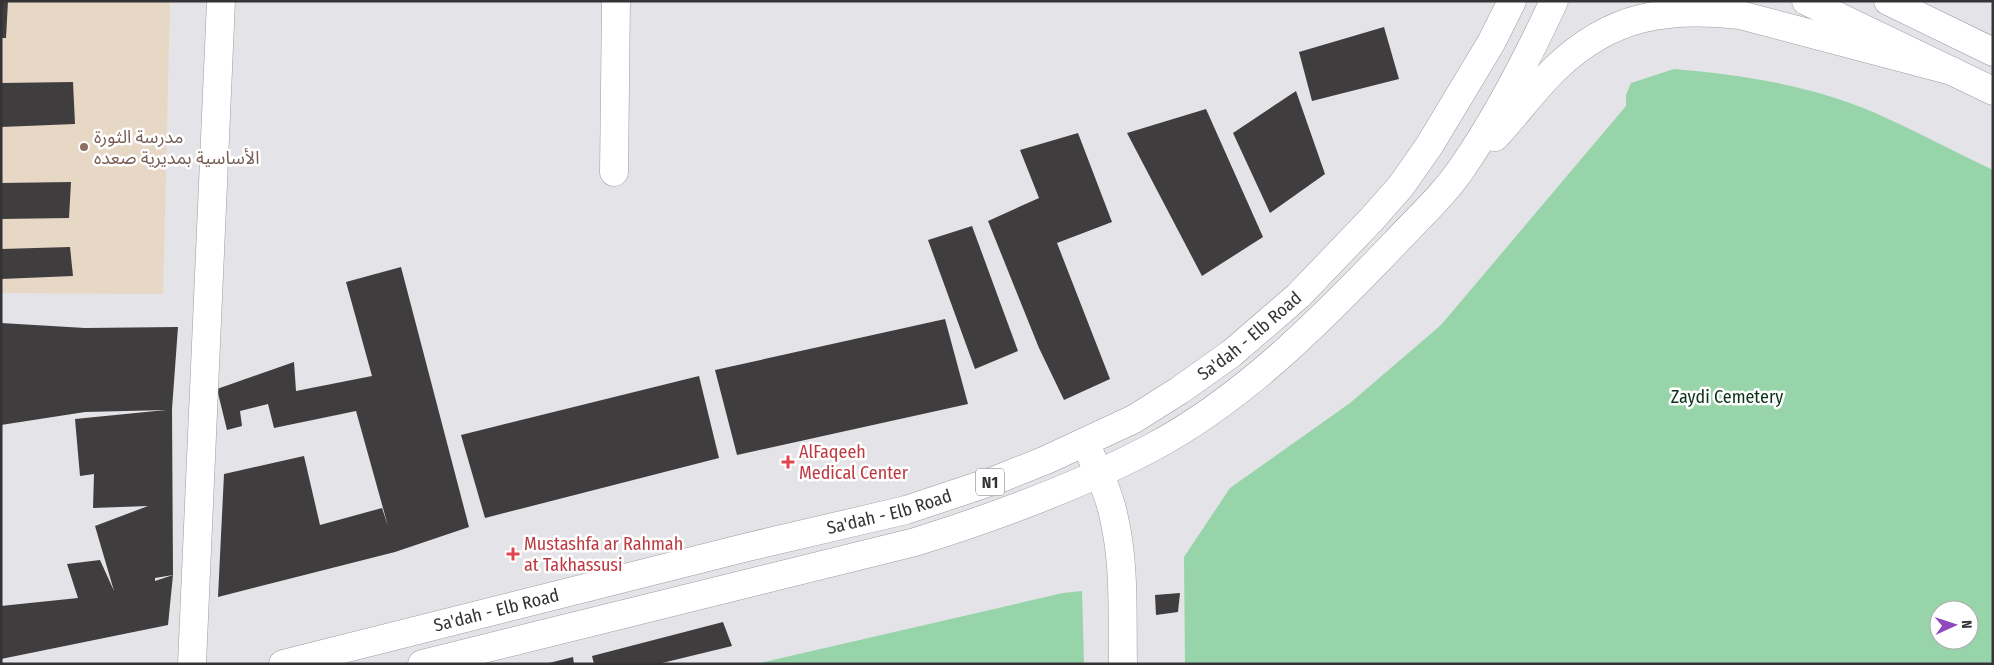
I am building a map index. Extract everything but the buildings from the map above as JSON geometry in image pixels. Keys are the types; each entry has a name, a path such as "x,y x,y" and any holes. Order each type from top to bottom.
{"main road":[{"path":"192,664 221,1"},
{"path":"614,172 616,1"},
{"name":"Sa'dah - Elb Road","path":"283,664 906,510 996,480 1084,443 1134,419 1180,390 1232,353 1298,296 1401,186 1429,146 1478,65 1512,1"},
{"name":"Sa'dah - Elb Road","path":"422,664 915,542 1059,492 1151,448 1253,380 1357,284 1432,204 1464,166 1523,63 1554,1"},
{"path":"1806,1 1993,92"},
{"path":"1888,1 1993,52"},
{"path":"1429,146 1464,166 1496,136 1555,68 1578,48 1616,27 1643,17 1704,11 1740,15 1952,71"},
{"path":"1084,443 1099,473 1114,516 1118,538 1121,562 1123,664"}],"shaded area":[{"name":"مدرسة الثورة الأساسية بمديرية صعده","path":"1,1 170,1 163,294 1,293"}],"green space":[{"name":"Zaydi Cemetery","path":"1674,69 1725,74 1800,88 1873,112 1993,170 1993,664 1185,664 1184,557 1230,488 1350,403 1441,325 1626,106 1626,95 1631,83"},
{"path":"1082,591 1084,664 756,664 1063,593"}],"place":[{"name":"مدرسة الثورة الأساسية بمديرية صعده","path":"84,147"},
{"name":"AlFaqeeh Medical Center","path":"788,462"},
{"name":"Mustashfa ar Rahmah at Takhassusi","path":"513,554"}]}
